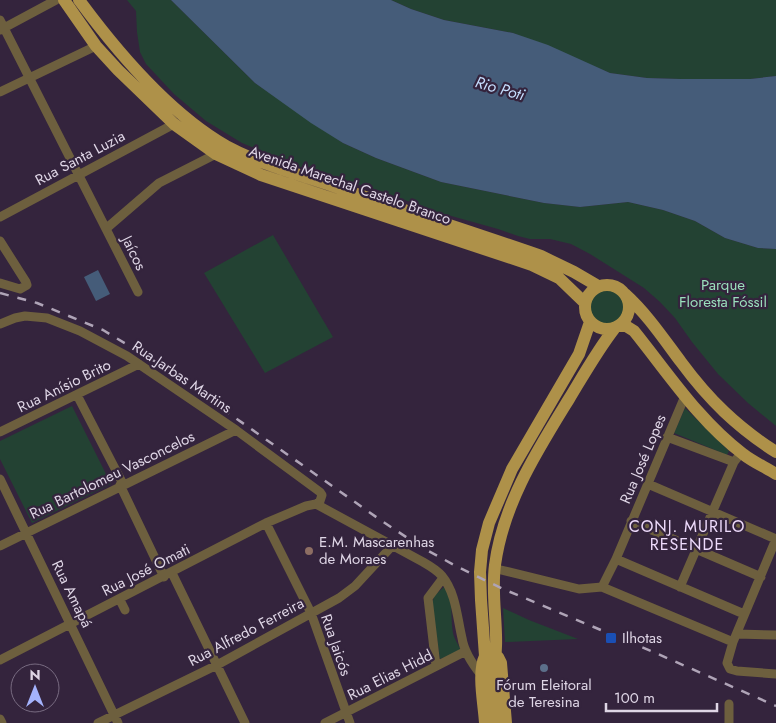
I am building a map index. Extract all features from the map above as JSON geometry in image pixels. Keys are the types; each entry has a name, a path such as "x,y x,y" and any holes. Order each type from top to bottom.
{"main road":[{"name":"Avenida Marechal Castelo Branco","path":"64,0 96,46 118,70 174,124 216,154 261,175 367,204 479,241 541,256 598,286"},
{"name":"Avenida Marechal Castelo Branco","path":"79,0 114,46 154,89 194,124 225,145 367,204"},
{"name":"Avenida Marechal Castelo Branco","path":"479,241 559,278 585,303"},
{"path":"776,452 731,420 702,388 640,307 613,285 598,286 592,290 585,303 584,310 590,322 605,330 626,326 634,331 685,396 719,433 737,457 776,474"},
{"path":"496,723 487,675 482,666 491,656 494,568 502,527 513,498 530,466 595,355 628,315 630,308 625,294"},
{"path":"491,656 480,572 482,550 489,523 512,469 579,354 590,322"},
{"path":"491,656 500,658 506,723"},
{"path":"485,723 487,675"}],"street":[{"path":"3,29 56,0"},
{"path":"0,20 105,226 108,227 159,183 216,154"},
{"path":"0,92 96,46"},
{"name":"Rua Santa Luzia","path":"0,216 174,124"},
{"name":"Jaícos","path":"105,226 138,292"},
{"path":"0,241 27,285 20,289 0,283"},
{"name":"Rua Jarbas Martins","path":"0,324 25,316 46,318 80,331 127,356 236,430 320,492 322,498 316,504"},
{"name":"Rua Anísio Brito","path":"0,432 139,364"},
{"path":"77,395 121,485 218,665 245,723"},
{"name":"Rua José Lopes","path":"602,587 616,559 685,396"},
{"name":"Rua Bartolomeu Vasconcelos","path":"0,546 236,430"},
{"path":"667,438 737,457 680,587"},
{"name":"Rua Amapá","path":"0,479 72,624 116,719"},
{"path":"648,484 776,539 744,614 735,638 728,666 737,671 776,674"},
{"path":"316,504 424,562 443,578 455,604 466,651 474,667 487,675"},
{"name":"Rua José Omati","path":"0,660 120,600 266,523 306,506 316,504"},
{"path":"631,521 760,577"},
{"name":"Rua Jaicós","path":"266,523 311,613 350,723"},
{"name":"Rua Alfredo Ferreira","path":"98,723 116,719 340,598 393,545"},
{"path":"616,559 744,614"},
{"path":"501,570 580,589 602,587 735,638 776,634"},
{"path":"436,666 428,598 443,578"},
{"path":"120,600 125,610"},
{"name":"Rua Elias Hidd","path":"325,723 466,651"},
{"path":"729,704 729,723"},
{"path":"0,719 2,723"}],"green space":[{"name":"Parque Floresta Fóssil","path":"127,0 171,0 255,83 343,143 376,158 441,182 544,203 580,207 628,202 663,210 695,221 725,238 758,248 776,249 776,426 748,403 718,374 675,318 660,302 644,288 590,254 571,244 550,239 530,239 518,236 437,212 378,190 320,175 242,143 206,121 174,94 146,64 140,52 136,11"},
{"path":"391,0 776,0 776,76 750,79 681,79 647,78 610,73 513,33 444,20"},
{"path":"273,235 333,337 265,373 204,273"},
{"path":"607,289 614,290 620,294 624,300 624,314 620,320 614,324 607,325 600,324 594,320 590,314 589,307 590,300 594,294 600,290"},
{"path":"72,406 111,484 32,523 0,459 0,441"},
{"path":"685,408 729,451 727,455 674,433"},
{"path":"445,586 451,603 452,627 461,651 440,659 432,605 434,596"},
{"path":"503,608 529,620 578,639 505,642"}],"water":[{"name":"Rio Poti","path":"171,0 391,0 444,20 513,33 548,45 610,73 647,78 681,79 750,79 776,76 776,249 758,248 725,238 695,221 663,210 628,202 580,207 544,203 441,182 376,158 343,143 311,123 255,83"},
{"path":"98,270 110,294 96,301 84,277"}],"railway":[{"path":"0,293 37,303 103,330 156,362 379,519 421,547 456,566 503,589 776,706"}],"place":[{"name":"E.M. Mascarenhas de Moraes","path":"309,551"},
{"name":"Ilhotas","path":"611,638"},
{"name":"Fórum Eleitoral de Teresina","path":"544,668"}],"district":[{"name":"CONJ. MURILO RESENDE","path":"687,535"}]}
